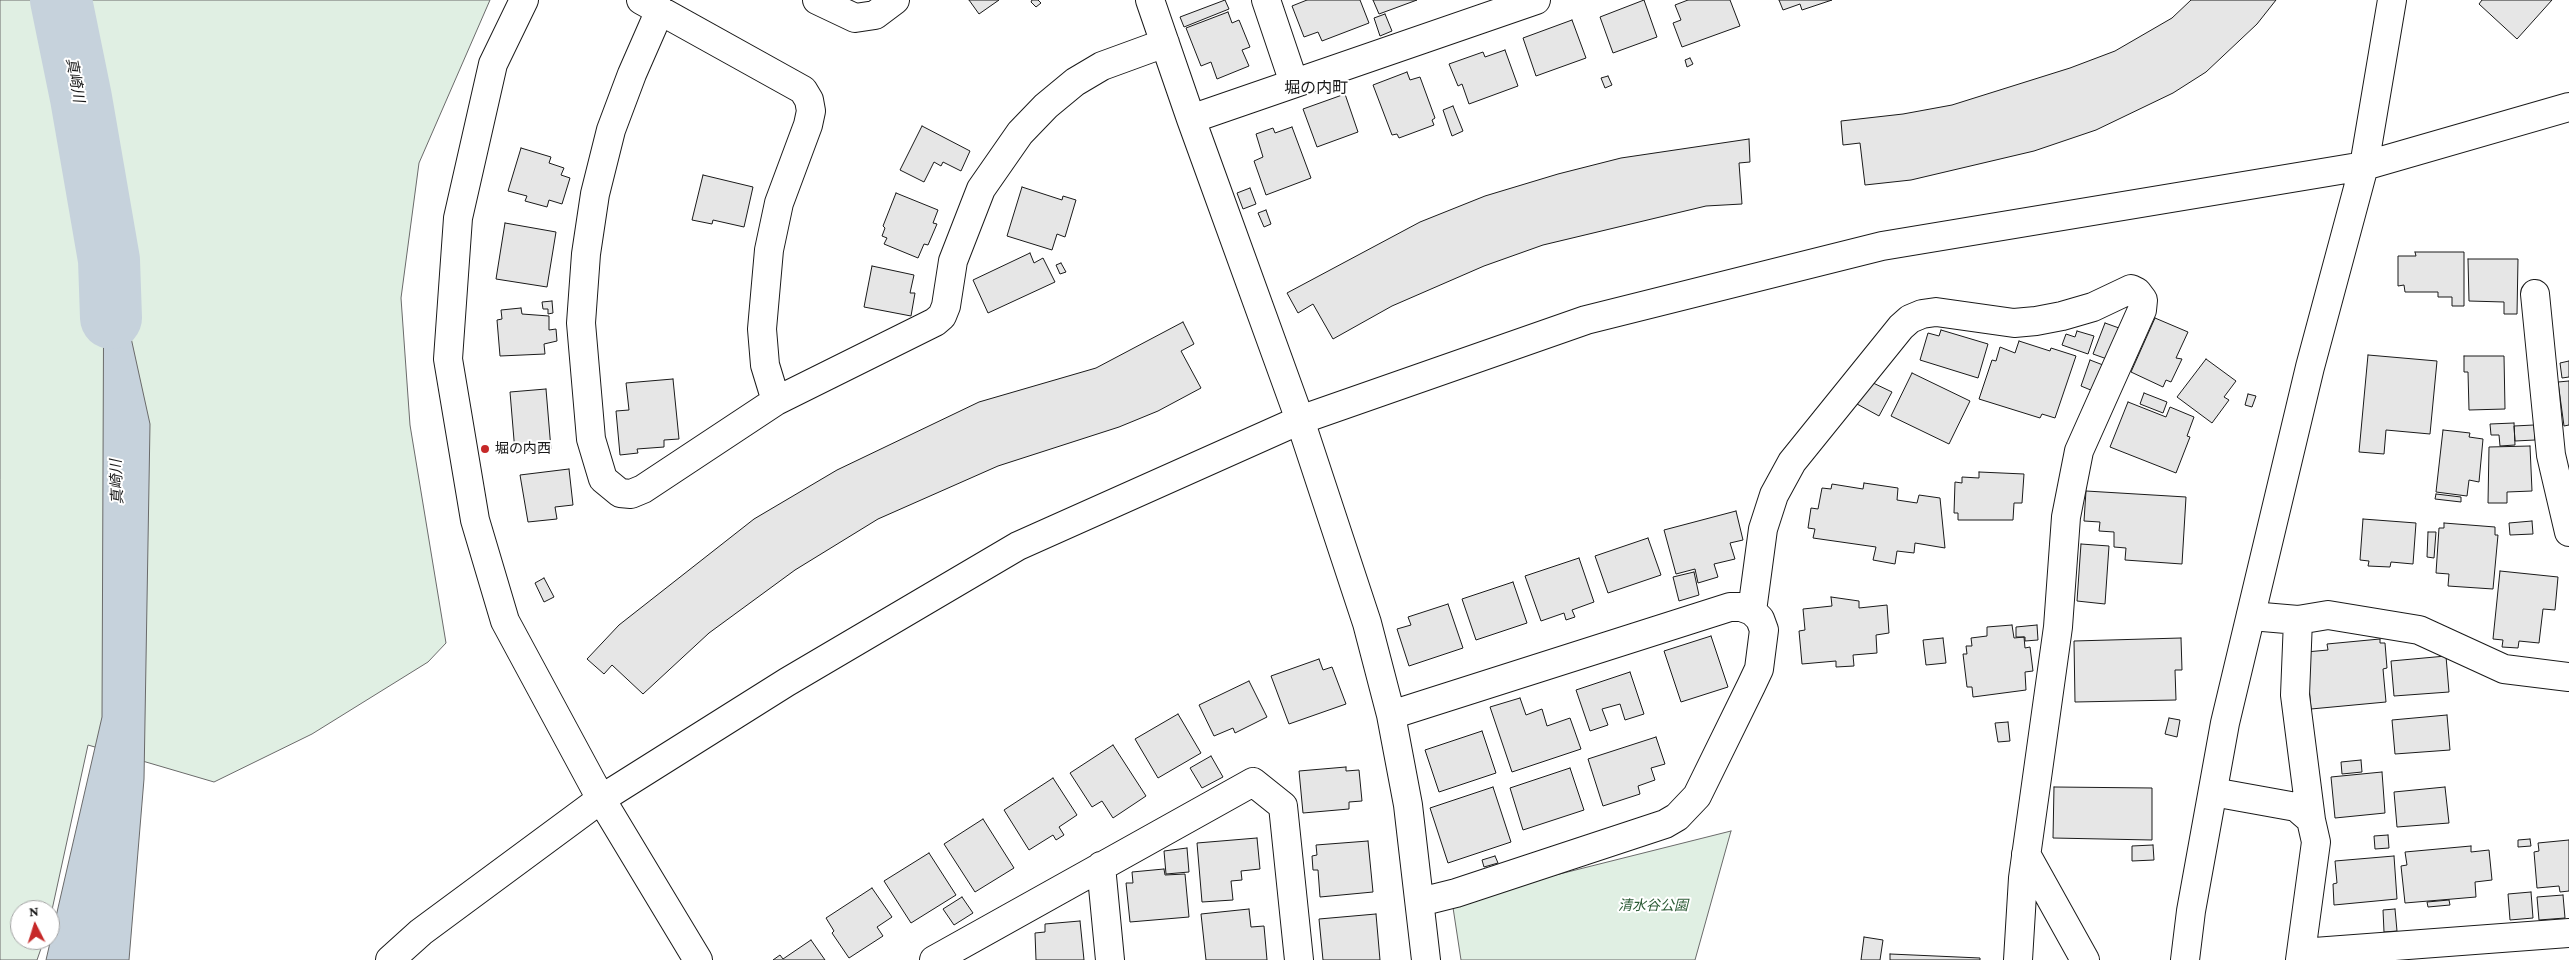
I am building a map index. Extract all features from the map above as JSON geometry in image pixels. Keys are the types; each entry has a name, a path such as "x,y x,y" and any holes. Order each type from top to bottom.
{"street":[{"path":"524,0 493,64 458,218 448,359 475,520 505,621 601,799 698,960"},
{"path":"817,0 854,18 875,15 895,0"},
{"path":"1150,0 1300,420 1367,623 1391,715 1408,805 1426,960"},
{"path":"1266,0 1294,83"},
{"path":"1191,119 1536,0"},
{"path":"2185,960 2191,911 2225,723 2310,368 2364,166 2392,0"},
{"path":"776,401 764,365 762,329 769,250 779,203 808,125 811,111 809,100 803,90 651,5 632,74 612,130 595,194 586,254 581,323 591,439 603,479 620,493 632,494 643,489 776,401 935,322 942,316 946,306 953,261 981,189 1020,133 1046,106 1075,82 1102,66 1165,44"},
{"path":"390,960 421,932 601,799 787,682 1018,546 1300,420 1586,320 1882,246 2364,166 2569,108"},
{"path":"1752,611 1763,529 1774,495 1783,478 1792,462 1818,427 1864,375 1901,327 1910,319 1922,314 1936,312 2014,323 2036,321 2093,307 2131,289 2138,292 2143,300 2142,310 2079,451 2066,517 2058,627 2026,854 2018,960"},
{"path":"2535,294 2560,453 2569,532"},
{"path":"1391,715 1730,607 1741,607 1752,611 1760,618 1764,630 1758,669 1697,796 1677,817 1664,824 1466,890 1420,902"},
{"path":"2251,616 2298,620 2328,615 2419,630 2504,669 2569,677"},
{"path":"2298,620 2294,695 2311,820 2316,842 2300,956 2569,933"},
{"path":"934,960 1253,782 1283,806 1299,960"},
{"path":"2213,792 2296,807 2311,820"},
{"path":"2026,854 2085,960"},
{"path":"1101,866 1110,960"}],"green space":[{"path":"0,0 490,0 419,163 401,298 410,425 446,643 428,662 312,734 214,782 88,745 54,900 10,900 10,950 40,950 37,960 0,960"},
{"name":"清水谷公園","path":"1731,831 1695,960 1461,960 1452,901"}],"water":[{"path":"104,215 150,424 144,779 129,960 46,960 48,950 60,950 60,900 102,717"}],"building":[{"path":"969,0 999,0 979,14"},
{"path":"1032,0 1038,0 1041,3 1036,7 1031,2"},
{"path":"1225,0 1229,9 1184,27 1180,17"},
{"path":"1307,0 1360,0 1369,23 1322,41 1318,32 1304,37 1292,6"},
{"path":"1373,0 1417,0 1379,14"},
{"path":"1644,0 1657,37 1613,53 1600,17"},
{"path":"1688,0 1730,0 1740,26 1682,47 1673,23 1681,20 1675,5"},
{"path":"1779,0 1832,0 1802,10 1800,4 1783,10"},
{"path":"2191,0 2276,0 2257,24 2206,72 2173,93 2096,130 2034,151 1911,180 1865,185 1860,143 1843,145 1841,121 1903,114 1952,105 2070,68 2115,51 2172,18"},
{"path":"2482,0 2552,0 2517,39 2479,4"},
{"path":"1228,12 1232,23 1239,20 1250,47 1242,50 1249,66 1217,79 1211,62 1201,66 1186,28"},
{"path":"1385,14 1392,31 1380,36 1374,18"},
{"path":"1572,20 1586,58 1536,76 1523,38"},
{"path":"1505,50 1518,86 1469,104 1462,84 1458,86 1449,64 1483,52 1485,57"},
{"path":"1690,58 1693,64 1687,67 1685,60"},
{"path":"1407,72 1410,80 1420,77 1435,118 1432,120 1434,125 1399,138 1397,134 1392,135 1373,85"},
{"path":"1608,76 1612,85 1605,88 1601,78"},
{"path":"1345,94 1358,132 1317,147 1303,109"},
{"path":"1453,106 1463,131 1452,136 1443,110"},
{"path":"922,126 970,151 961,171 943,162 941,166 934,162 924,182 900,170"},
{"path":"1292,127 1311,178 1266,195 1254,161 1263,157 1256,134 1273,128 1275,133"},
{"path":"1749,139 1750,162 1739,163 1742,204 1706,206 1543,245 1484,266 1392,306 1333,339 1313,304 1298,313 1287,293 1420,222 1485,196 1558,174 1621,158"},
{"path":"521,148 551,157 549,163 564,168 561,175 570,178 562,204 549,200 547,207 525,201 527,196 508,191"},
{"path":"703,175 753,187 744,227 713,220 712,224 692,220"},
{"path":"1022,187 1062,200 1063,196 1076,200 1065,237 1057,234 1052,250 1007,236"},
{"path":"1250,188 1256,204 1243,209 1237,193"},
{"path":"896,193 938,210 933,223 937,224 928,245 924,244 918,258 884,244 887,238 882,236 885,228 883,226"},
{"path":"1266,210 1271,224 1264,227 1258,213"},
{"path":"505,223 556,232 547,287 496,279"},
{"path":"2415,252 2464,252 2464,306 2452,306 2452,297 2438,297 2438,292 2405,292 2404,285 2398,286 2398,256 2416,256"},
{"path":"1030,253 1034,263 1043,258 1055,282 988,313 973,280"},
{"path":"2468,259 2518,259 2517,314 2504,314 2504,302 2469,301"},
{"path":"1061,263 1066,272 1060,274 1056,265"},
{"path":"872,266 914,275 910,293 915,293 911,316 864,307"},
{"path":"552,301 553,313 548,314 548,309 543,309 542,302"},
{"path":"521,308 522,314 549,316 549,330 556,329 557,341 544,344 545,354 500,356 497,320 502,319 501,310"},
{"path":"2155,318 2188,332 2176,358 2182,359 2171,382 2166,380 2163,387 2131,372"},
{"path":"1183,322 1194,344 1181,351 1201,388 1158,411 1119,427 998,466 878,519 795,570 709,633 643,694 612,665 604,674 587,659 619,625 754,519 837,470 979,402 1096,368"},
{"path":"2105,323 2119,328 2107,359 2093,354"},
{"path":"1941,330 1988,344 1978,378 1920,360 1928,333 1939,336"},
{"path":"2077,331 2094,336 2088,354 2062,345 2066,334 2075,337"},
{"path":"2019,341 2050,351 2051,348 2076,356 2055,418 2042,414 2040,418 1979,399 1992,360 1996,361 2000,347 2015,353"},
{"path":"2368,355 2437,361 2430,434 2386,430 2384,454 2359,452"},
{"path":"2464,356 2504,356 2505,409 2469,410 2468,372 2464,372"},
{"path":"2206,359 2236,381 2224,397 2229,400 2212,423 2177,397"},
{"path":"2090,360 2103,365 2093,391 2081,386"},
{"path":"2569,361 2569,377 2562,378 2560,363"},
{"path":"1912,373 1970,401 1949,444 1891,416"},
{"path":"673,379 679,439 664,440 664,447 637,449 638,453 620,455 616,411 629,410 626,383"},
{"path":"1869,381 1892,392 1879,416 1857,404"},
{"path":"2569,381 2569,425 2564,426 2558,382"},
{"path":"546,389 551,449 515,452 510,392"},
{"path":"2144,393 2167,402 2163,413 2140,404"},
{"path":"2248,394 2256,396 2252,407 2245,405"},
{"path":"2128,402 2166,417 2170,407 2194,417 2187,436 2190,437 2176,473 2110,447"},
{"path":"2514,423 2515,445 2500,446 2499,435 2491,435 2490,424"},
{"path":"2534,425 2535,440 2515,441 2514,426"},
{"path":"2443,430 2470,433 2469,437 2483,439 2479,482 2469,480 2467,496 2436,492"},
{"path":"2530,446 2532,491 2507,492 2507,503 2488,503 2489,447"},
{"path":"569,469 573,505 555,507 557,519 528,522 520,475"},
{"path":"1979,472 2024,474 2022,503 2014,503 2013,520 1958,520 1958,513 1954,513 1955,482 1962,483 1962,477 1979,478"},
{"path":"1864,483 1898,488 1897,500 1917,503 1919,495 1940,498 1945,548 1915,543 1914,553 1897,551 1895,564 1873,560 1876,547 1813,538 1815,529 1808,528 1811,508 1818,509 1822,488 1831,489 1832,484 1863,489"},
{"path":"2086,491 2186,497 2182,564 2125,560 2126,548 2114,547 2114,532 2099,531 2100,522 2084,521"},
{"path":"2436,494 2461,497 2461,502 2435,499"},
{"path":"1736,511 1743,540 1730,543 1735,559 1714,564 1718,577 1698,583 1695,569 1676,574 1664,530"},
{"path":"2363,519 2416,523 2413,564 2391,562 2390,567 2368,566 2369,561 2360,560"},
{"path":"2532,521 2533,534 2510,535 2509,523"},
{"path":"2444,523 2495,527 2495,535 2498,535 2493,589 2448,586 2449,574 2436,573 2439,528 2444,528"},
{"path":"2428,532 2436,532 2434,558 2427,557"},
{"path":"1648,538 1661,575 1608,593 1595,556"},
{"path":"2081,544 2109,546 2105,604 2077,601"},
{"path":"1579,558 1594,602 1572,610 1575,617 1566,620 1564,613 1541,621 1525,576"},
{"path":"2500,571 2558,577 2555,610 2543,609 2539,643 2519,641 2518,648 2502,647 2503,640 2493,639"},
{"path":"1694,572 1699,595 1679,601 1673,577"},
{"path":"544,578 554,597 544,602 535,583"},
{"path":"1513,582 1527,623 1476,640 1462,599"},
{"path":"1831,597 1859,601 1859,608 1887,605 1889,633 1876,635 1877,653 1853,655 1854,666 1836,667 1836,661 1802,664 1799,631 1805,630 1803,609 1832,606"},
{"path":"1448,604 1463,648 1409,666 1397,629 1411,625 1408,617"},
{"path":"2012,625 2014,638 2024,637 2025,648 2030,647 2033,671 2025,672 2026,690 1973,697 1972,687 1967,687 1963,654 1967,654 1966,646 1972,646 1971,638 1987,636 1987,627"},
{"path":"2037,625 2038,640 2025,641 2025,637 2016,637 2016,627"},
{"path":"1711,636 1728,687 1681,702 1664,651"},
{"path":"1943,638 1946,663 1926,665 1923,640"},
{"path":"2181,638 2182,670 2175,670 2176,700 2075,702 2074,641"},
{"path":"2380,639 2380,643 2385,643 2387,668 2383,669 2386,702 2311,709 2306,652 2328,650 2327,644"},
{"path":"2446,656 2449,692 2394,696 2391,661"},
{"path":"1319,659 1323,670 1332,667 1346,704 1289,724 1271,676"},
{"path":"1630,672 1644,714 1625,720 1620,704 1602,709 1608,725 1590,731 1576,690"},
{"path":"1249,681 1267,717 1235,733 1233,728 1214,736 1199,705"},
{"path":"1520,698 1526,715 1542,709 1547,726 1570,718 1581,749 1512,772 1490,707"},
{"path":"1178,714 1201,753 1158,778 1135,739"},
{"path":"2447,715 2450,750 2395,754 2392,720"},
{"path":"2169,718 2180,720 2177,737 2165,734"},
{"path":"2008,722 2010,741 1998,742 1995,723"},
{"path":"1482,731 1496,773 1439,792 1425,750"},
{"path":"1656,737 1665,764 1651,768 1655,780 1638,786 1640,794 1603,806 1588,759"},
{"path":"1113,745 1146,796 1113,818 1102,801 1092,807 1070,773"},
{"path":"1211,756 1223,777 1202,788 1190,768"},
{"path":"2361,760 2362,772 2342,774 2341,762"},
{"path":"1346,767 1346,771 1359,770 1362,801 1349,802 1349,809 1303,813 1299,771"},
{"path":"1570,768 1584,810 1523,830 1510,788"},
{"path":"2382,772 2385,813 2335,818 2331,777"},
{"path":"1053,778 1077,815 1059,827 1064,835 1056,840 1053,835 1029,850 1004,810"},
{"path":"1493,787 1511,842 1448,863 1430,808"},
{"path":"2054,787 2152,788 2152,840 2053,838"},
{"path":"2445,787 2449,823 2397,827 2394,792"},
{"path":"983,819 1014,868 975,892 944,844"},
{"path":"2388,835 2389,848 2375,849 2374,836"},
{"path":"1257,838 1260,869 1241,871 1242,880 1231,881 1233,900 1202,902 1197,843"},
{"path":"2530,839 2531,846 2518,847 2518,840"},
{"path":"2569,840 2569,891 2560,892 2559,886 2537,888 2534,852 2539,851 2538,843"},
{"path":"1368,841 1373,892 1320,897 1318,870 1313,870 1312,856 1317,855 1316,845"},
{"path":"2153,845 2154,860 2132,861 2132,846"},
{"path":"2471,846 2471,852 2489,850 2492,880 2475,882 2476,897 2405,903 2401,866 2407,865 2405,852"},
{"path":"1187,848 1189,872 1166,874 1164,851"},
{"path":"929,853 956,895 911,923 884,881"},
{"path":"1495,856 1498,863 1484,867 1482,860"},
{"path":"2394,856 2397,899 2334,905 2333,884 2337,883 2335,861"},
{"path":"1164,869 1165,875 1185,874 1189,917 1130,922 1126,883 1133,883 1132,872"},
{"path":"872,888 892,917 877,927 883,936 849,958 832,933 834,931 826,918"},
{"path":"2531,892 2533,918 2510,920 2508,894"},
{"path":"2563,895 2565,918 2539,920 2537,897"},
{"path":"962,897 973,913 954,925 943,909"},
{"path":"2449,900 2450,905 2428,907 2427,902"},
{"path":"1249,909 1251,927 1264,926 1267,960 1206,960 1201,914"},
{"path":"2395,909 2397,931 2384,932 2383,910"},
{"path":"1376,914 1380,960 1323,960 1319,919"},
{"path":"1080,921 1084,960 1036,960 1035,933 1045,932 1045,924"},
{"path":"1864,937 1883,940 1880,960 1861,960"},
{"path":"811,940 825,960 773,960 780,955 783,959"},
{"path":"1890,954 1980,958 1980,960 1890,960"}],"waterway":[{"name":"真崎川","path":"61,0 81,98 109,260 111,318"}],"place":[{"name":"堀の内西","path":"485,449"}],"district":[{"name":"堀の内町","path":"1316,88"}]}
